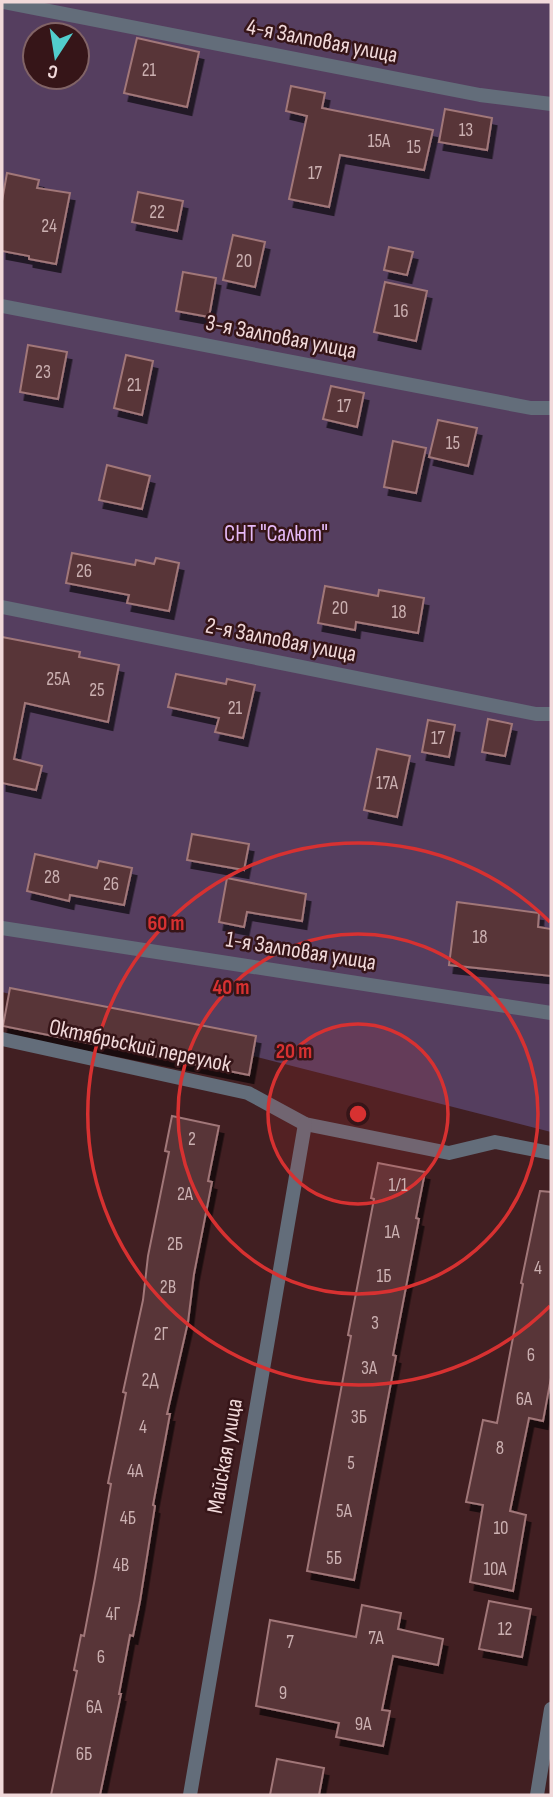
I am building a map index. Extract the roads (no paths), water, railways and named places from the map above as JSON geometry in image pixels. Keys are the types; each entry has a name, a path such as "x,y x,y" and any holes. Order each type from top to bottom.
{"street":[{"name":"4-я Залповая улица","path":"3,2 480,95 551,104"},
{"name":"3-я Залповая улица","path":"2,306 531,408 551,408"},
{"name":"2-я Залповая улица","path":"2,607 522,712 551,714"},
{"name":"1-я Залповая улица","path":"2,928 551,1013"},
{"name":"Октябрьский переулок","path":"2,1039 248,1093 305,1124 449,1153 495,1142 551,1153"},
{"name":"Майская улица","path":"190,1795 305,1124"},
{"path":"537,1795 551,1709"}],"park label":[{"name":"СНТ \"Салют\"","path":"276,534"}]}
